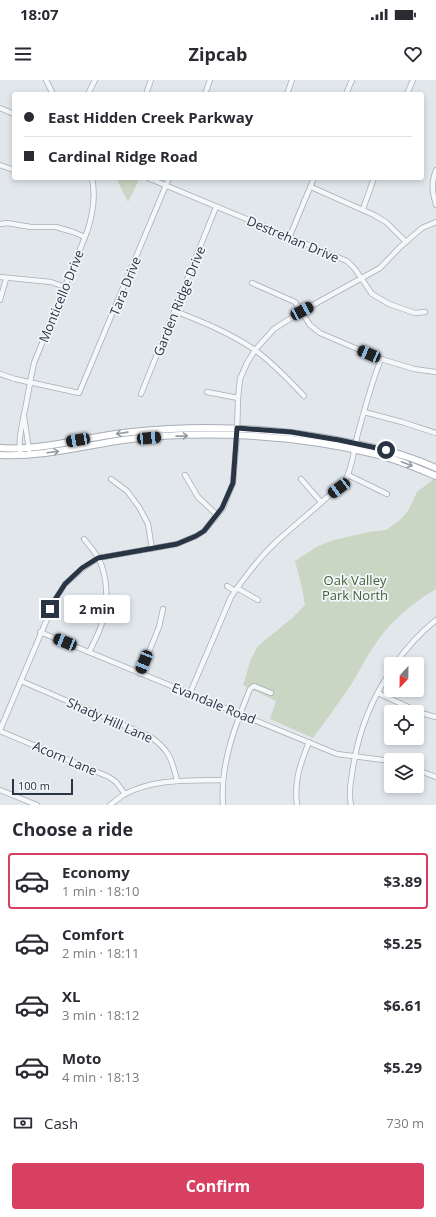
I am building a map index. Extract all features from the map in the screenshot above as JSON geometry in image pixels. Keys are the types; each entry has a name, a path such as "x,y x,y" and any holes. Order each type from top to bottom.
{"main road":[{"path":"0,455 20,451 29,447 132,432 195,427 237,432"},
{"path":"0,448 30,454 68,450 124,440 237,432 291,432 355,447 403,462 436,476"},
{"path":"355,447 397,453 436,468"}],"street":[{"path":"46,80 52,92"},
{"path":"89,92 96,80"},
{"path":"147,92 151,80"},
{"path":"206,92 210,80"},
{"path":"288,92 292,80"},
{"path":"347,92 352,80"},
{"path":"408,92 412,80"},
{"path":"0,108 12,113"},
{"path":"0,165 12,169"},
{"path":"436,170 432,186 436,206"},
{"name":"Monticello Drive","path":"20,451 19,436 34,363 92,216 94,198 92,180"},
{"name":"Destrehan Drive","path":"152,180 347,262 355,269 372,294 389,304 415,313 425,312"},
{"name":"Tara Drive","path":"29,383 79,393 168,180"},
{"path":"289,238 313,180"},
{"path":"363,210 373,180"},
{"path":"311,187 374,215 386,222 406,242"},
{"name":"Garden Ridge Drive","path":"140,394 216,207"},
{"path":"0,731 40,632 56,598 65,584 82,568 98,558 177,544 196,536 204,531 222,508 233,483 240,379 255,350 274,329 302,311 380,268 422,228 436,222"},
{"path":"1,224 31,227 56,227 85,237"},
{"path":"0,277 6,279 52,282 65,287"},
{"path":"0,300 6,279"},
{"path":"252,283 295,302 310,325 320,333 381,359 414,369 436,372"},
{"path":"175,311 217,328 255,350 272,363 304,396"},
{"path":"190,693 231,597 236,589 251,569 275,544 321,502 339,488 346,480 374,376 381,359"},
{"path":"0,374 29,383"},
{"path":"207,392 238,398"},
{"path":"364,412 436,433"},
{"name":"Monticello Drive","path":"24,414 30,454"},
{"path":"185,475 198,497 217,514"},
{"path":"348,475 387,494"},
{"path":"111,479 127,491 139,507 148,524 152,549"},
{"path":"301,479 321,502"},
{"path":"84,539 98,558 105,579 106,603 101,626 89,652"},
{"path":"227,586 258,600"},
{"path":"140,674 159,627 163,609"},
{"path":"400,657 419,635 436,620"},
{"name":"Evandale Road","path":"40,632 338,754 384,760"},
{"name":"Shady Hill Lane","path":"21,681 151,737 161,744 169,754 174,766 177,781"},
{"path":"351,805 351,781 354,756 363,727 384,682"},
{"path":"223,805 223,780 230,741 250,689 254,686 271,693"},
{"path":"378,693 421,713 436,717"},
{"name":"Acorn Lane","path":"0,731 109,777 116,782 125,794"},
{"path":"297,805 296,791 299,766 309,742"},
{"path":"424,773 436,777"},
{"path":"110,805 125,794 151,784 177,781 223,780"},
{"path":"0,790 37,805"}],"green space":[{"path":"117,180 139,180 128,202"},
{"name":"Oak Valley Park North","path":"434,479 436,480 436,589 409,608 385,631 369,653 354,680 313,738 270,719 276,701 243,685 251,659 258,646 291,619 305,605 295,561 318,546 334,540 369,532 386,530 399,521 408,511 417,492"}],"route":[{"path":"50,609 65,584 82,568 98,558 177,544 204,531 222,508 233,483 237,428 291,432 386,450"}]}
